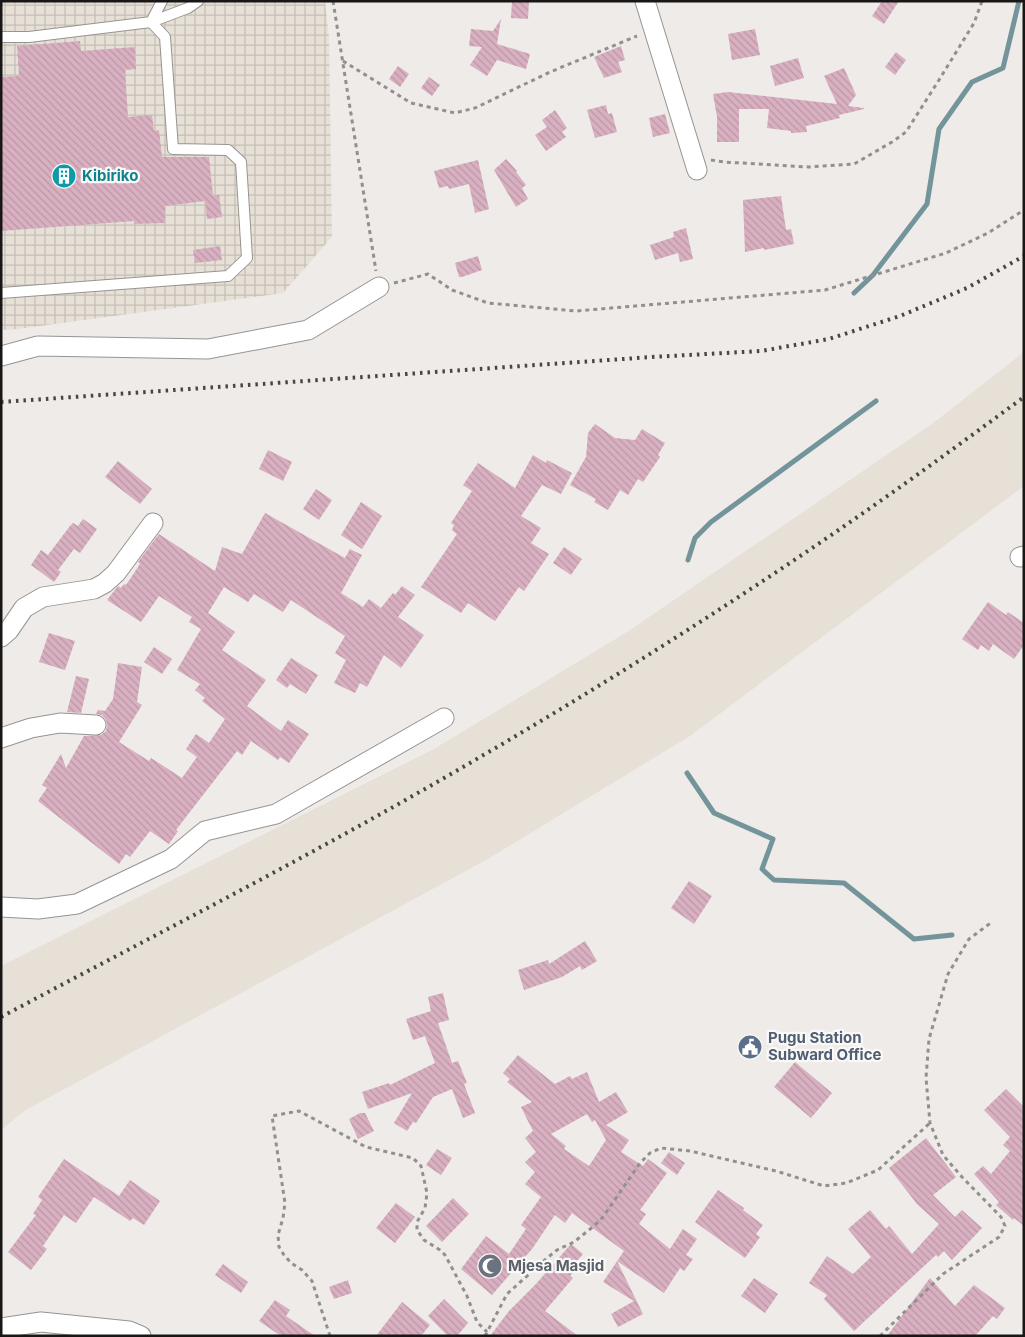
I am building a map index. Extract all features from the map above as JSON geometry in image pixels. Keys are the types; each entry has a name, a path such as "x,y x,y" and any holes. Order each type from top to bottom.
{"street":[{"path":"645,1 695,164"},
{"path":"1,356 38,346 208,349 308,330 378,287"},
{"path":"1,637 9,630 24,608 43,597 94,589 105,583 116,573 153,523"},
{"path":"1,907 38,909 77,904 171,859 205,831 276,814 444,718"},
{"path":"1,738 31,728 60,723 96,725"},
{"path":"1,1328 41,1322 129,1331 141,1336"}],"lane":[{"path":"151,22 162,1"},
{"path":"1,38 29,37 151,22 188,8 198,1"},
{"path":"1,293 228,276 247,258 241,162 228,150 173,149 165,37 151,22"}],"path":[{"path":"333,1 378,287 428,274 452,290 488,303 576,311 826,290 946,253 988,233 1024,210"},
{"path":"695,164 724,162 800,166 854,164 906,132 974,23 982,1"},
{"path":"342,61 411,103 455,113 474,108 550,72 654,29"},
{"path":"880,1336 943,1274 999,1237 1005,1226 1001,1218 943,1155 930,1123 926,1078 929,1039 948,974 969,939 992,922"},
{"path":"330,1336 312,1281 302,1270 291,1264 279,1247 278,1235 285,1203 272,1116 299,1111 366,1147 414,1158 421,1166 427,1194 424,1208 417,1222 417,1230 424,1240 440,1250 444,1255 467,1296 477,1322 486,1334 507,1294 547,1258 574,1242 594,1226 603,1217 640,1163 650,1152 661,1148 690,1151 776,1171 824,1186 846,1184 878,1170 930,1123"}],"shaded area":[{"path":"1,1 325,1 329,38 332,237 283,293 1,330"},
{"path":"1024,352 1024,486 690,736 486,860 24,1111 1,1130 1,966 434,749 627,632 932,424"}],"building":[{"path":"512,1 529,1 528,19 511,18"},
{"path":"882,1 899,1 884,24 872,16"},
{"path":"501,19 497,44 530,54 526,69 497,60 487,76 470,65 482,47 469,46 471,29 493,31"},
{"path":"755,29 760,55 732,60 728,34"},
{"path":"80,41 81,51 135,47 136,69 125,70 128,117 152,115 154,131 159,130 162,157 209,157 213,196 219,195 222,217 207,219 205,201 165,206 165,223 134,224 134,221 1,231 1,77 19,76 17,46"},
{"path":"621,46 625,60 618,62 622,72 604,78 594,57"},
{"path":"896,52 906,60 895,75 885,67"},
{"path":"798,58 804,78 775,86 770,66"},
{"path":"398,66 409,74 400,87 389,79"},
{"path":"844,68 856,95 848,106 864,109 839,115 840,118 806,126 807,132 791,133 791,131 767,128 769,109 739,109 739,142 717,142 717,117 713,94 728,92 837,104 824,76"},
{"path":"429,77 440,85 432,96 421,88"},
{"path":"606,105 608,114 612,113 617,132 595,138 587,110"},
{"path":"555,110 567,128 562,132 566,137 546,151 535,135 547,127 542,120"},
{"path":"665,114 670,133 653,137 649,118"},
{"path":"506,159 526,185 522,188 528,199 516,207 494,170"},
{"path":"478,160 489,209 475,213 469,184 449,189 448,186 439,188 434,171"},
{"path":"781,196 786,230 791,229 794,244 745,252 743,200"},
{"path":"686,228 693,259 680,262 678,253 655,260 650,245 674,237 673,232"},
{"path":"220,246 222,260 195,263 193,250"},
{"path":"478,256 482,270 459,277 455,263"},
{"path":"595,424 615,438 635,440 642,429 665,443 658,455 660,457 643,482 638,479 628,495 620,490 608,510 594,502 596,499 570,485 586,457 588,433"},
{"path":"268,450 292,462 283,481 259,469"},
{"path":"533,455 546,463 547,460 572,473 561,494 542,485 521,516 541,528 531,543 549,554 524,591 519,587 495,621 468,603 461,613 421,587 457,534 452,530 454,525 451,523 472,491 463,485 478,463 515,488"},
{"path":"118,461 152,489 140,504 105,477"},
{"path":"316,489 332,500 319,520 303,509"},
{"path":"361,502 382,516 362,549 341,535"},
{"path":"265,513 345,558 350,549 362,555 341,593 363,607 369,599 381,608 393,593 395,595 402,586 415,595 398,617 424,635 401,668 384,655 367,687 360,683 355,693 334,683 346,660 335,653 345,636 291,600 283,612 254,594 248,602 224,587 208,613 235,632 222,650 266,680 247,706 281,731 288,720 309,734 289,763 280,757 278,760 251,741 242,755 237,751 176,830 178,831 169,844 150,831 130,857 126,854 119,864 38,801 47,788 42,785 61,754 66,768 84,736 101,735 106,731 106,720 102,715 96,714 98,710 105,711 113,699 118,663 142,667 137,702 142,705 119,742 149,761 151,758 182,778 197,757 186,749 196,734 209,743 225,719 202,701 205,698 195,690 200,684 177,670 201,629 189,622 192,617 159,596 141,622 107,600 118,586 121,588 124,584 126,585 140,564 138,562 159,534 215,571 222,547 242,554"},
{"path":"83,519 97,529 80,553 74,549 58,570 61,572 54,582 31,565 41,550 48,555 70,526 73,523 78,526"},
{"path":"564,547 582,559 571,575 553,563"},
{"path":"988,602 1006,615 1008,612 1024,623 1024,645 1014,659 993,644 989,651 981,645 978,650 962,639"},
{"path":"49,633 75,641 65,670 39,662"},
{"path":"154,647 172,659 162,674 144,662"},
{"path":"291,658 318,675 306,694 290,684 287,688 276,680"},
{"path":"76,676 89,679 81,713 67,712"},
{"path":"689,881 712,896 694,924 671,908"},
{"path":"585,941 597,961 582,970 580,966 562,977 524,990 518,970 548,960 549,964"},
{"path":"443,993 449,1020 438,1023 452,1063 458,1061 467,1083 464,1084 475,1113 463,1118 452,1089 433,1097 416,1123 413,1122 407,1131 394,1123 412,1093 368,1109 362,1092 389,1083 390,1085 435,1063 425,1036 413,1040 406,1019 431,1011 428,997"},
{"name":"Pugu Station Subward Office","path":"750,1036 761,1044 750,1058 740,1050"},
{"path":"518,1055 555,1084 570,1076 572,1079 587,1072 599,1102 616,1092 628,1112 606,1125 629,1140 621,1152 643,1166 648,1159 667,1173 640,1210 646,1214 639,1224 670,1249 683,1229 697,1239 686,1255 693,1259 684,1271 680,1268 664,1293 617,1261 624,1251 572,1213 565,1223 555,1215 532,1249 492,1295 461,1269 486,1236 509,1254 526,1229 521,1225 541,1197 525,1184 535,1172 525,1162 536,1152 525,1138 533,1131 521,1107 532,1102 507,1082 510,1079 503,1073","holes":["587,1114 592,1122 595,1120 606,1140 589,1166 564,1149 566,1146 551,1134"]},
{"path":"795,1062 832,1093 811,1118 774,1087"},
{"path":"1006,1089 1024,1107 1024,1226 1014,1218 1013,1220 996,1205 999,1202 974,1174 983,1166 991,1174 1010,1151 1003,1145 1010,1137 984,1110"},
{"path":"360,1113 365,1113 374,1131 358,1139 349,1119"},
{"path":"926,1138 956,1177 933,1195 955,1217 962,1210 982,1228 952,1260 944,1251 938,1257 936,1255 854,1331 824,1299 827,1295 809,1283 827,1256 853,1274 871,1257 848,1229 870,1210 886,1229 889,1226 912,1254 939,1224 917,1204 889,1168"},
{"path":"437,1149 452,1158 441,1175 426,1165"},
{"path":"669,1152 685,1163 677,1175 661,1163"},
{"path":"64,1159 119,1196 130,1180 160,1201 144,1225 133,1218 130,1221 94,1197 76,1223 64,1215 43,1246 47,1249 31,1270 8,1252 36,1215 33,1214 42,1200 38,1197"},
{"path":"718,1190 744,1208 743,1210 763,1225 756,1234 760,1237 745,1258 695,1222"},
{"path":"453,1198 469,1214 442,1242 426,1226"},
{"path":"396,1203 415,1217 395,1243 376,1228"},
{"path":"571,1244 583,1254 576,1262 579,1265 570,1276 573,1278 545,1311 578,1336 490,1336 509,1311"},
{"path":"617,1261 643,1314 618,1327 611,1314 634,1301 603,1282"},
{"path":"223,1264 248,1282 241,1293 215,1275"},
{"path":"754,1278 778,1294 765,1313 741,1296"},
{"path":"930,1278 955,1306 974,1285 1005,1308 997,1319 993,1316 975,1336 887,1336"},
{"path":"348,1280 352,1293 334,1299 329,1287"},
{"path":"444,1299 468,1323 457,1336 448,1336 428,1316"},
{"path":"275,1300 290,1310 286,1316 315,1336 281,1336 259,1321"},
{"path":"402,1302 430,1325 421,1336 376,1336"}],"waterway":[{"path":"854,293 873,275 927,204 939,129 972,82 1003,68 1019,1"},
{"path":"688,560 695,538 711,522 876,401"},
{"path":"687,773 714,813 773,839 762,869 774,880 844,883 914,939 952,935"}],"railway":[{"path":"1,402 761,351 829,339 900,316 967,288 1024,256"},
{"path":"1,1017 359,826 574,701 790,563 889,495 1024,397"}],"place":[{"name":"Kibiriko","path":"64,176"},
{"name":"Pugu Station Subward Office","path":"750,1047"},
{"name":"Mjesa Masjid","path":"490,1266"}]}
